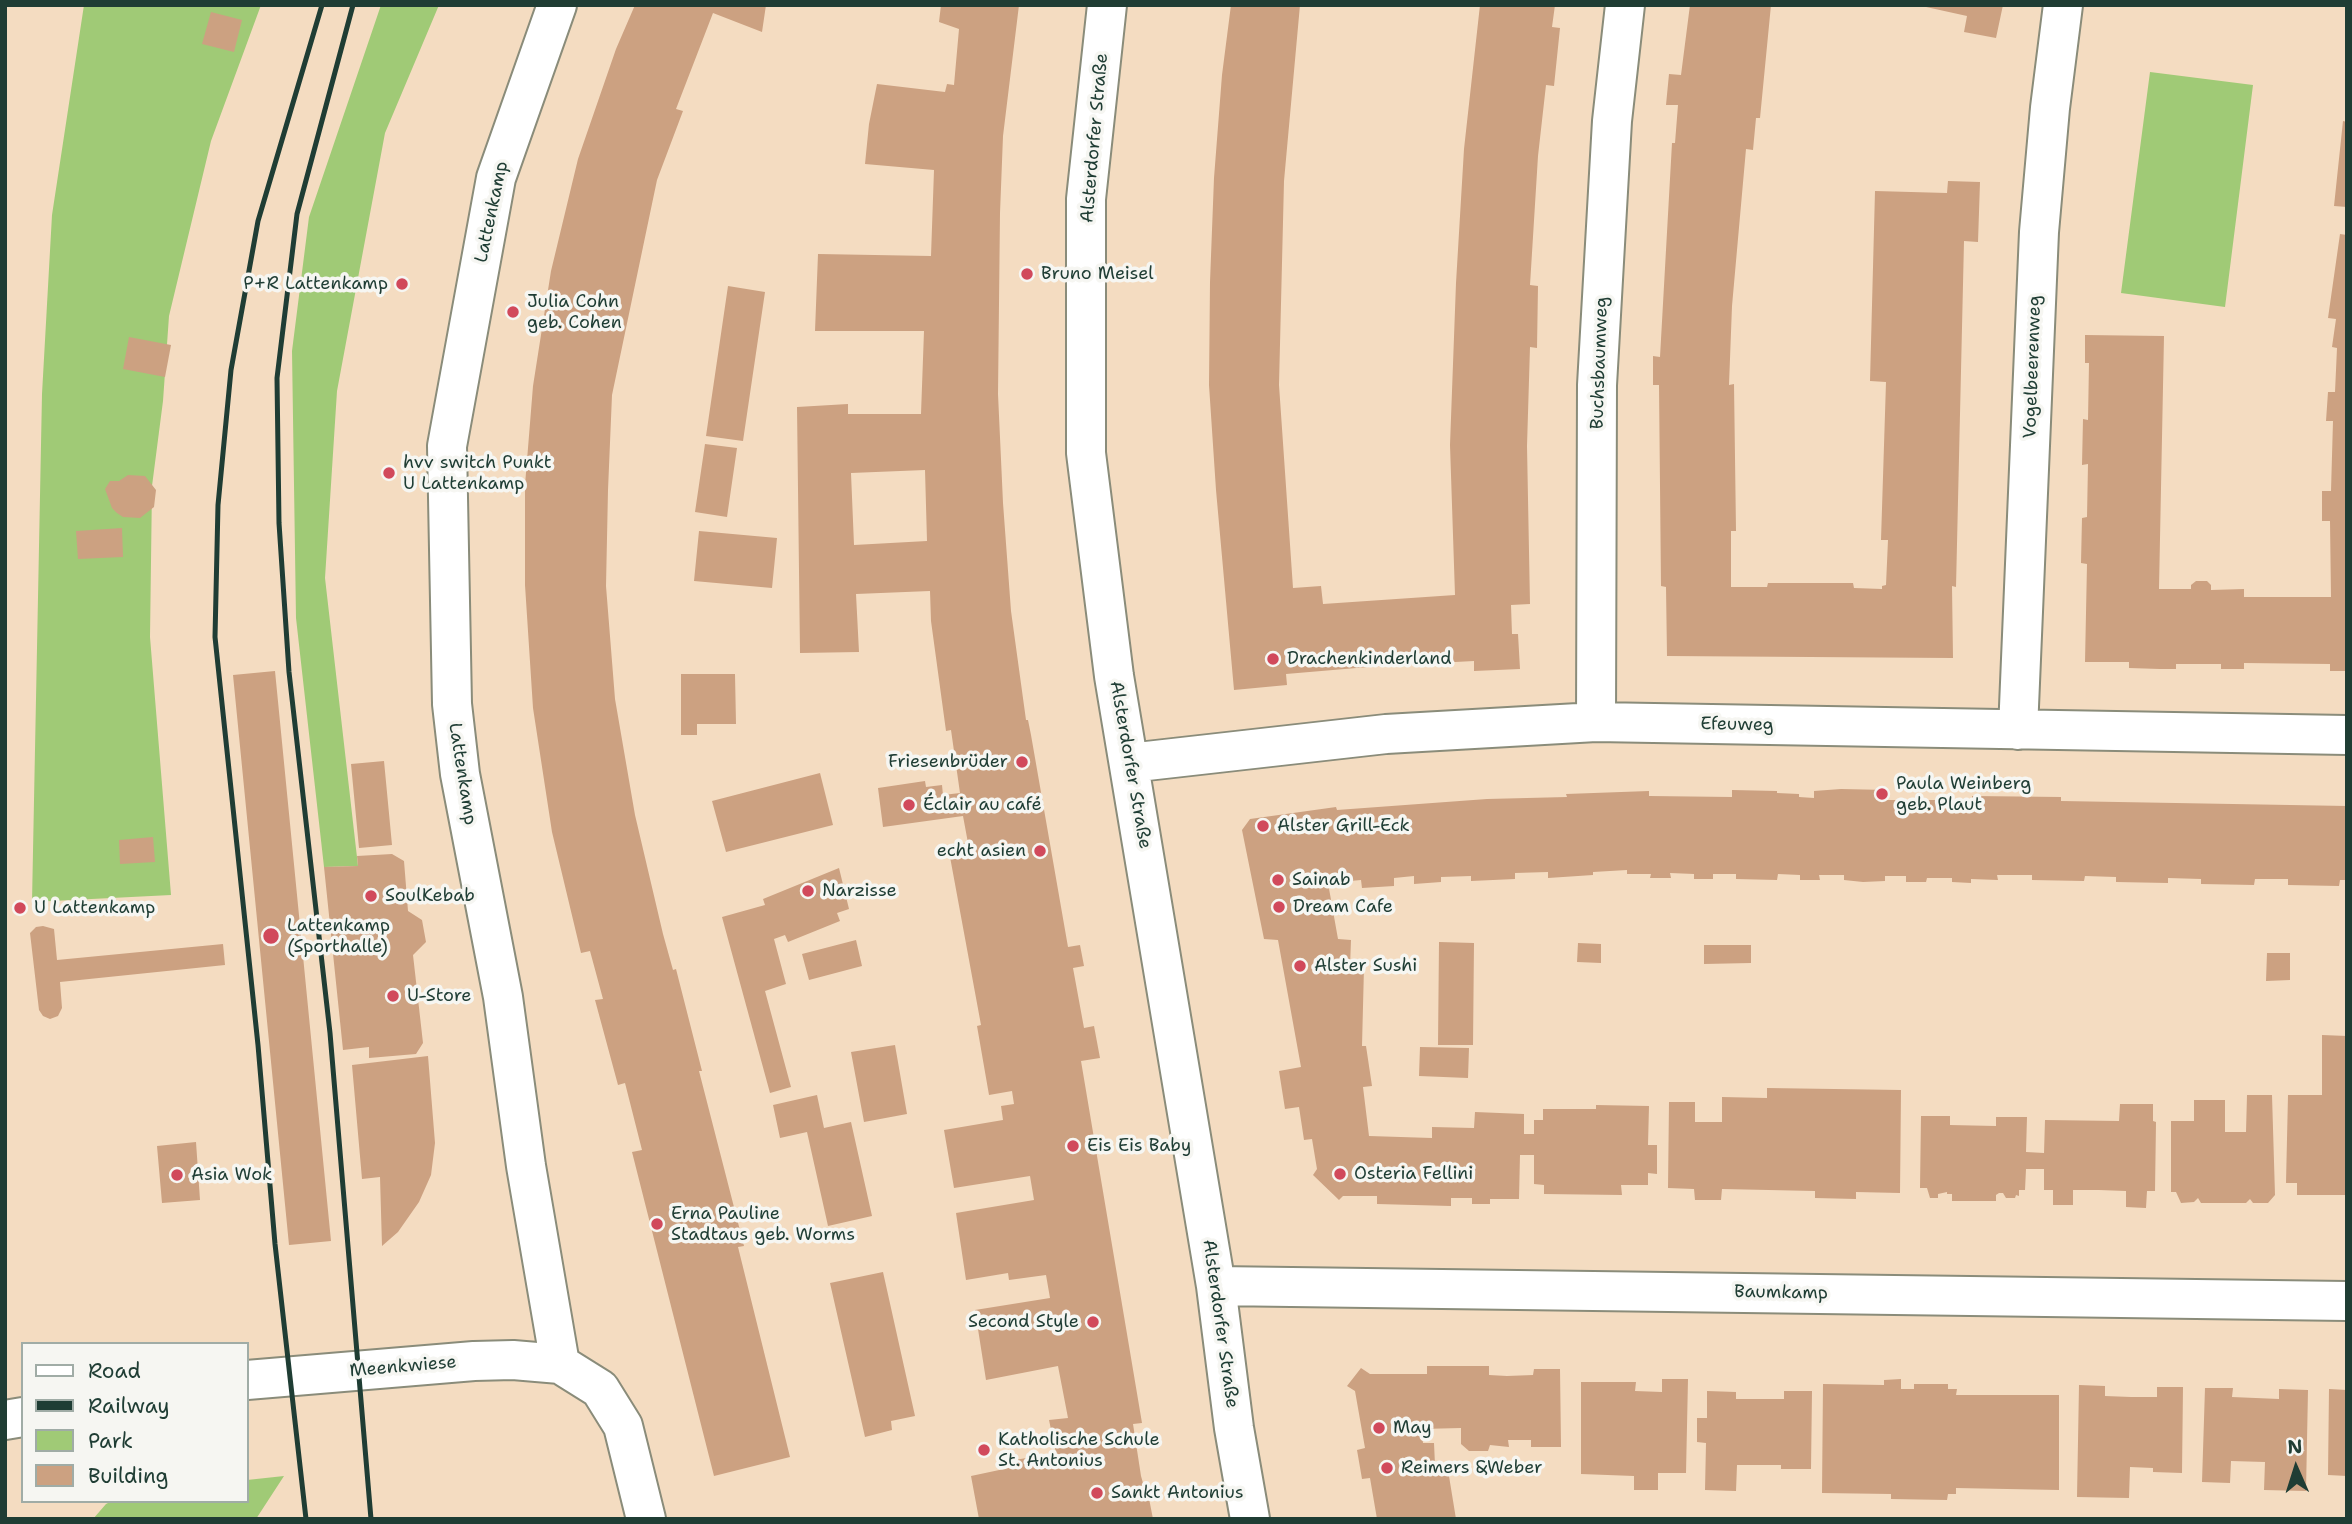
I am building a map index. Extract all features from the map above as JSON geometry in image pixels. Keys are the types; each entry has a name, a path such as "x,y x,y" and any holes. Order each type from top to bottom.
{"street":[{"name":"Lattenkamp","path":"557,5 496,178 447,446 452,704 460,774 503,997 526,1166 560,1364"},
{"name":"Alsterdorfer Straße","path":"1107,5 1086,199 1086,453 1114,676 1216,1286 1234,1428 1250,1519"},
{"name":"Buchsbaumweg","path":"1596,722 1597,385 1612,121 1625,5"},
{"name":"Vogelbeerenweg","path":"2018,730 2039,232 2063,5"},
{"name":"Efeuweg","path":"1129,763 1386,734 1596,722 2347,736"},
{"name":"Baumkamp","path":"1216,1286 2347,1301"},
{"name":"Meenkwiese","path":"248,1380 474,1361 513,1360 560,1364"},
{"path":"560,1364 600,1389 623,1426 646,1519"}],"green space":[{"path":"84,5 261,5 211,141 169,316 163,401 152,486 150,637 171,895 32,902 42,394 52,215"},
{"path":"381,5 439,5 385,133 337,391 325,578 358,866 324,867 296,618 292,351 309,217"},
{"path":"2150,72 2253,85 2225,307 2121,293"},
{"path":"284,1476 256,1519 93,1519 108,1503 248,1503 248,1480"}],"building":[{"path":"635,5 766,5 762,32 713,13 676,109 683,111 657,180 612,395 608,490 606,586 615,699 635,815 663,934 673,970 676,969 702,1071 699,1071 744,1246 738,1247 790,1457 714,1476 632,1152 642,1150 625,1083 618,1085 595,1000 603,999 590,951 581,953 552,832 533,708 525,585 525,485 533,386 551,271 578,159 616,49"},
{"path":"941,5 1019,5 1003,136 1000,213 998,394 1011,611 1026,720 1031,735 1068,947 1080,945 1084,966 1073,968 1084,1028 1094,1026 1100,1058 1081,1061 1142,1423 1133,1424 1141,1476 1143,1483 1146,1483 1153,1519 979,1519 971,1476 1004,1469 1003,1462 1056,1453 1049,1420 1068,1418 1058,1366 986,1380 975,1310 1050,1298 1046,1275 1009,1280 1008,1273 966,1280 956,1213 1034,1200 1030,1176 954,1188 944,1130 1003,1120 1001,1106 1014,1104 1012,1091 989,1095 977,1026 981,1025 948,846 968,843 963,816 883,827 878,788 925,781 926,787 942,785 943,795 960,793 951,730 946,731 931,621 930,591 856,594 859,652 800,653 797,407 848,404 848,414 921,414 924,331 815,331 818,254 931,256 934,170 865,164 877,84 945,92 947,84 954,85 959,29 939,22","holes":["925,470 927,541 854,545 851,473"]},
{"path":"1231,5 1300,5 1284,181 1279,385 1293,588 1321,586 1323,604 1455,595 1450,445 1456,283 1464,149 1480,5 1555,5 1552,27 1560,28 1554,86 1546,85 1538,156 1530,285 1538,286 1537,348 1530,347 1527,446 1530,604 1511,605 1512,634 1518,634 1520,669 1474,671 1474,661 1380,666 1286,674 1287,685 1234,690 1209,385 1214,178 1222,75"},
{"path":"1690,5 1771,5 1760,118 1756,118 1753,150 1746,149 1732,306 1729,385 1734,384 1736,531 1731,531 1731,587 1767,587 1768,583 1853,583 1854,588 1882,589 1882,586 1886,585 1888,540 1881,540 1886,382 1870,381 1875,191 1947,193 1948,181 1980,182 1978,242 1964,241 1956,587 1952,586 1953,658 1667,656 1666,587 1661,586 1659,385 1653,385 1653,356 1660,357 1672,143 1675,143 1678,105 1666,105 1669,74 1681,75"},
{"path":"1917,5 2003,5 1996,38 1964,32 1967,16"},
{"path":"211,12 242,20 234,52 202,44"},
{"path":"2343,121 2347,122 2347,207 2334,206"},
{"path":"2340,234 2347,235 2347,671 2330,671 2330,664 2244,663 2244,669 2221,669 2221,664 2176,664 2176,669 2160,669 2129,668 2129,662 2085,662 2087,564 2081,563 2082,518 2087,517 2088,464 2082,465 2083,419 2088,420 2089,363 2085,363 2085,335 2164,336 2159,589 2191,589 2191,585 2196,581 2207,581 2211,590 2244,589 2244,597 2331,597 2330,521 2322,521 2322,491 2331,491 2333,421 2326,421 2328,392 2335,392 2337,348 2332,347 2336,319 2328,318"},
{"path":"728,286 765,292 743,441 706,436"},
{"path":"129,337 171,345 165,377 123,369"},
{"path":"705,444 737,448 727,517 695,512"},
{"path":"128,475 145,476 156,490 154,507 140,518 123,517 117,513 112,508 105,489 110,481 119,481"},
{"path":"122,528 123,557 78,559 76,531"},
{"path":"699,531 777,538 772,588 694,581"},
{"path":"275,671 331,1241 289,1245 233,675"},
{"path":"681,674 735,674 736,724 697,724 697,735 681,735"},
{"path":"384,761 392,845 359,848 351,764"},
{"path":"820,773 833,825 726,852 712,801"},
{"path":"1732,790 1777,791 1814,798 1814,791 1887,790 1887,800 1972,800 1972,796 2061,797 2061,801 2347,806 2347,880 2340,880 2339,886 2288,885 2288,879 2255,879 2254,885 2201,884 2201,879 2168,878 2168,883 2116,882 2116,877 2085,876 2084,881 2032,880 2032,875 1997,875 1998,880 1971,879 1971,883 1952,882 1952,878 1927,878 1926,882 1906,882 1906,876 1885,876 1885,881 1863,882 1844,880 1844,875 1819,875 1820,880 1800,880 1800,875 1778,874 1777,880 1736,879 1736,874 1713,874 1713,879 1694,879 1694,874 1670,873 1671,878 1650,878 1651,874 1627,874 1627,870 1548,878 1548,872 1515,873 1515,879 1471,881 1471,876 1441,877 1441,882 1414,884 1414,876 1394,878 1394,886 1362,888 1361,880 1328,883 1338,939 1351,940 1350,967 1364,967 1362,1046 1366,1046 1372,1086 1363,1087 1369,1136 1432,1138 1432,1127 1474,1128 1475,1112 1524,1114 1524,1134 1534,1134 1534,1120 1543,1120 1543,1109 1596,1109 1596,1105 1649,1106 1648,1145 1657,1145 1657,1174 1648,1173 1648,1185 1621,1185 1622,1195 1544,1194 1544,1185 1534,1184 1534,1155 1520,1155 1519,1199 1490,1199 1490,1204 1472,1204 1472,1198 1451,1198 1451,1206 1377,1204 1377,1196 1343,1196 1339,1200 1313,1175 1317,1169 1312,1139 1304,1140 1299,1107 1285,1109 1279,1071 1301,1067 1278,940 1264,939 1242,830 1250,819 1336,807 1337,810 1487,799 1567,797 1566,794 1649,791 1649,796 1732,797"},
{"path":"153,837 155,862 120,864 119,840"},
{"path":"392,854 404,861 408,911 422,920 426,942 413,955 423,1043 416,1054 369,1058 369,1047 343,1050 324,867 358,866 357,856"},
{"path":"839,868 849,909 837,913 840,921 788,942 785,935 774,939 786,984 765,991 791,1087 770,1093 722,917 765,905 763,899"},
{"path":"36,927 54,929 57,960 223,944 225,965 60,982 62,1008 58,1016 50,1019 43,1016 39,1010 30,933"},
{"path":"856,940 862,966 809,980 802,954"},
{"path":"1439,942 1474,943 1473,1045 1438,1045"},
{"path":"1578,943 1601,944 1601,963 1577,962"},
{"path":"1704,945 1751,945 1751,963 1704,964"},
{"path":"2267,953 2290,953 2290,980 2266,981"},
{"path":"2322,1035 2347,1036 2347,1195 2297,1195 2297,1183 2286,1183 2288,1095 2322,1095"},
{"path":"895,1045 907,1114 864,1122 851,1052"},
{"path":"1420,1047 1469,1048 1468,1078 1419,1076"},
{"path":"428,1056 435,1143 431,1175 419,1202 398,1232 382,1246 380,1177 362,1179 352,1065"},
{"path":"1767,1088 1901,1090 1900,1193 1856,1192 1856,1199 1815,1198 1815,1191 1722,1189 1721,1200 1695,1200 1694,1189 1668,1188 1669,1102 1695,1102 1695,1122 1722,1122 1722,1097 1767,1098"},
{"path":"817,1095 824,1128 851,1122 872,1216 828,1226 807,1132 780,1138 773,1105"},
{"path":"2247,1095 2272,1095 2275,1195 2268,1203 2253,1203 2250,1199 2246,1203 2201,1203 2198,1198 2194,1202 2181,1203 2176,1192 2171,1192 2171,1121 2194,1121 2194,1100 2225,1100 2225,1132 2246,1132"},
{"path":"2120,1104 2153,1104 2153,1121 2156,1122 2155,1191 2147,1191 2146,1208 2126,1207 2126,1191 2099,1190 2073,1190 2073,1205 2053,1205 2053,1190 2044,1190 2044,1169 2026,1169 2025,1190 2019,1190 2019,1196 2016,1195 2015,1198 2006,1198 2003,1193 1999,1193 1996,1195 1996,1201 1952,1201 1952,1194 1947,1192 1938,1194 1938,1198 1930,1198 1927,1188 1920,1188 1921,1116 1950,1116 1950,1125 1996,1126 1996,1117 2027,1117 2026,1152 2044,1153 2045,1120 2119,1121"},
{"path":"196,1142 200,1200 162,1203 157,1146"},
{"path":"883,1272 915,1416 891,1421 892,1430 865,1437 830,1283"},
{"path":"1427,1366 1489,1366 1489,1375 1507,1376 1533,1375 1534,1369 1560,1369 1561,1447 1531,1447 1531,1440 1508,1440 1509,1447 1490,1445 1488,1451 1469,1451 1461,1444 1461,1428 1421,1429 1423,1443 1434,1443 1435,1465 1448,1470 1456,1519 1377,1519 1370,1478 1362,1479 1357,1450 1365,1448 1355,1391 1347,1386 1361,1368 1370,1374 1427,1374"},
{"path":"1662,1379 1688,1379 1686,1473 1658,1473 1658,1490 1634,1490 1634,1476 1581,1474 1581,1382 1636,1382 1635,1391 1662,1392"},
{"path":"1901,1379 1901,1389 1914,1389 1914,1384 1948,1384 1948,1389 1957,1389 1956,1395 2059,1395 2059,1490 1956,1488 1956,1494 1948,1494 1947,1500 1891,1499 1891,1494 1822,1493 1823,1384 1884,1385 1884,1380"},
{"path":"2079,1385 2105,1386 2105,1396 2131,1397 2157,1397 2157,1387 2183,1387 2182,1473 2153,1472 2153,1468 2130,1467 2129,1498 2077,1497"},
{"path":"2205,1388 2233,1388 2232,1397 2279,1399 2279,1389 2308,1390 2306,1491 2264,1490 2265,1462 2231,1461 2230,1483 2202,1482"},
{"path":"2329,1389 2347,1390 2347,1476 2328,1475"},
{"path":"1707,1391 1736,1392 1736,1399 1784,1399 1784,1391 1812,1391 1811,1469 1781,1469 1781,1465 1737,1465 1736,1491 1705,1490 1706,1443 1697,1442 1697,1418 1707,1418"}],"railway":[{"path":"306,1519 275,1244 258,1045 215,637 218,505 231,370 258,221 322,5"},
{"path":"353,5 297,214 277,378 279,523 289,672 330,1033 371,1519"}],"place":[{"name":"Bruno Meisel","path":"1027,274"},
{"name":"P+R Lattenkamp","path":"402,284"},
{"name":"Julia Cohn geb. Cohen","path":"513,312"},
{"name":"hvv switch Punkt U Lattenkamp","path":"389,473"},
{"name":"Drachenkinderland","path":"1273,659"},
{"name":"Friesenbrüder","path":"1022,762"},
{"name":"Paula Weinberg geb. Plaut","path":"1882,794"},
{"name":"Éclair au café","path":"909,805"},
{"name":"Alster Grill-Eck","path":"1263,826"},
{"name":"echt asien","path":"1040,851"},
{"name":"Sainab","path":"1278,880"},
{"name":"Narzisse","path":"808,891"},
{"name":"SoulKebab","path":"371,896"},
{"name":"Dream Cafe","path":"1279,907"},
{"name":"U Lattenkamp","path":"20,908"},
{"name":"Lattenkamp (Sporthalle)","path":"271,936"},
{"name":"Alster Sushi","path":"1300,966"},
{"name":"U-Store","path":"393,996"},
{"name":"Eis Eis Baby","path":"1073,1146"},
{"name":"Osteria Fellini","path":"1340,1174"},
{"name":"Asia Wok","path":"177,1175"},
{"name":"Erna Pauline Stadtaus geb. Worms","path":"657,1224"},
{"name":"Second Style","path":"1093,1322"},
{"name":"May","path":"1379,1428"},
{"name":"Katholische Schule St. Antonius","path":"984,1450"},
{"name":"Reimers &Weber","path":"1387,1468"},
{"name":"Sankt Antonius","path":"1097,1493"}]}
